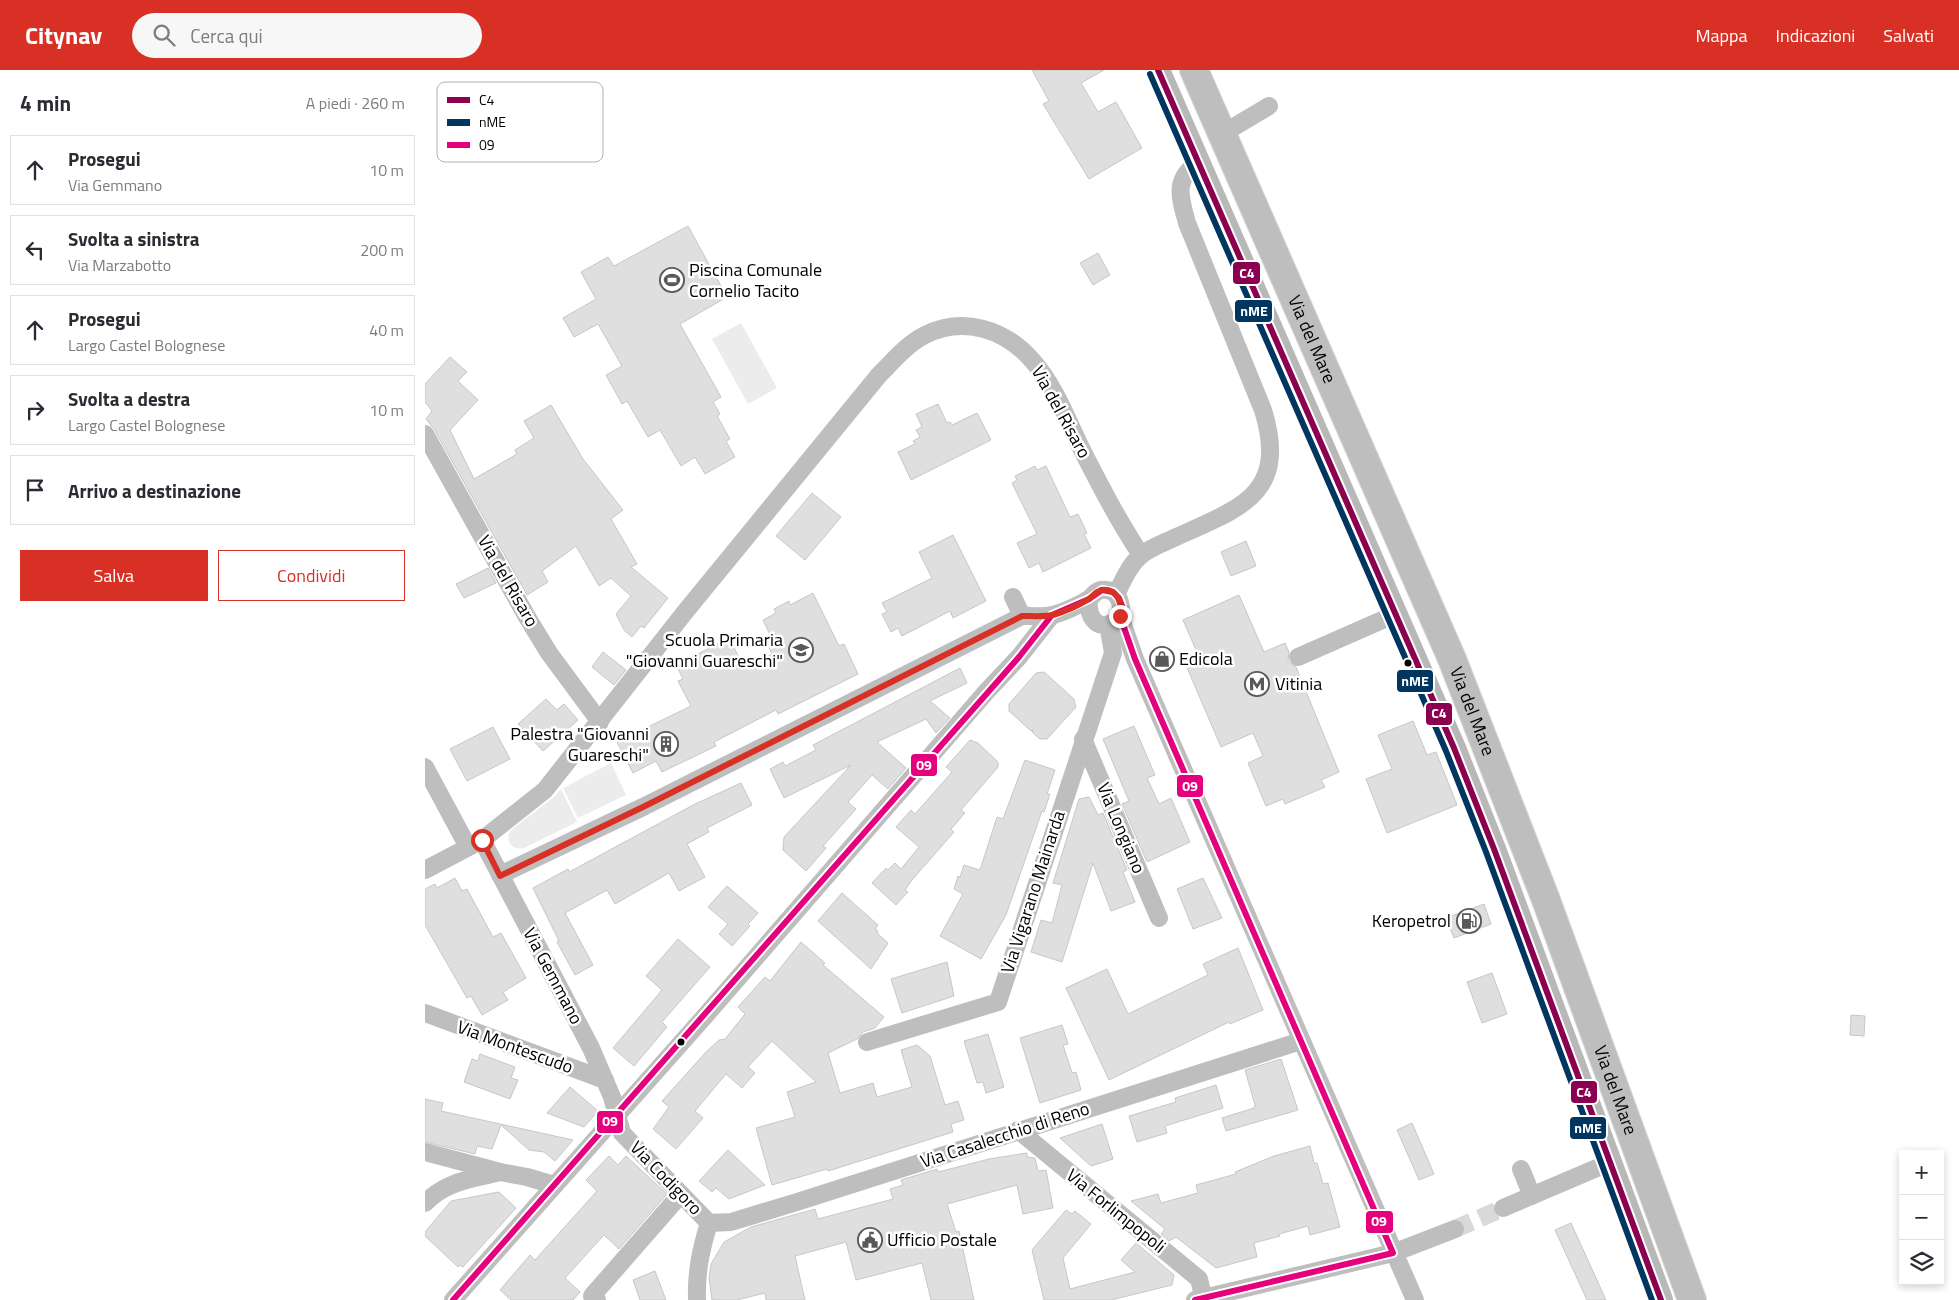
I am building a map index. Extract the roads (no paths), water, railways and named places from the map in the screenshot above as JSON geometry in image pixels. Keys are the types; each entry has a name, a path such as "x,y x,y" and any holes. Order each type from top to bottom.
{"main road":[{"path":"1158,70 1397,614 1494,849 1661,1300"},
{"name":"Via del Mare","path":"1193,70 1452,659 1544,893 1692,1300"}],"street":[{"path":"1222,134 1269,106"},
{"path":"1116,595 1127,574 1141,555 1221,518 1239,507 1259,487 1270,462 1271,443 1263,410 1187,223 1180,191 1181,184 1190,168 1199,162"},
{"name":"Via del Risaro","path":"425,870 475,843 545,790 601,722 685,612 879,374 911,343 939,329 959,325 979,327 997,334 1015,345 1032,360 1047,381 1114,511 1141,555"},
{"name":"Via del Risaro","path":"425,434 527,618 549,653 601,722"},
{"path":"500,876 645,806 1022,616 1052,615 1089,599 1095,593 1102,590 1113,592 1122,606 1114,620 1100,624 1093,620 1087,610 1089,599"},
{"path":"1013,597 1022,616"},
{"path":"1298,656 1319,641 1397,614"},
{"path":"453,1300 617,1116 987,691 1019,657 1052,615"},
{"path":"1114,620 1132,650 1301,1042 1415,1300"},
{"name":"Via Vigarano Mainarda","path":"867,1042 998,1002 1083,739 1113,653 1114,620"},
{"path":"1113,653 1132,650"},
{"name":"Via Longiano","path":"1083,739 1159,918"},
{"path":"425,767 475,843"},
{"name":"Via Gemmano","path":"475,843 500,876 591,1048 605,1080 617,1116"},
{"name":"Via Montescudo","path":"425,1013 605,1080"},
{"name":"Via Casalecchio di Reno","path":"709,1223 731,1222 761,1213 1018,1130 1301,1042"},
{"name":"Via Codigoro","path":"617,1116 622,1133 709,1223 700,1251 696,1276 697,1300"},
{"name":"Via Forlimpopoli","path":"1018,1130 1199,1279 1201,1299"},
{"path":"425,1152 500,1172 527,1176 554,1186"},
{"path":"1503,1208 1611,1162"},
{"path":"1521,1169 1533,1196"},
{"path":"425,1203 436,1192 449,1184 500,1172"},
{"path":"597,1300 592,1296 681,1194"},
{"path":"1201,1299 1393,1253 1455,1229"}],"tunnel":[{"path":"1455,1229 1503,1208"}],"place":[{"name":"Piscina Comunale Cornelio Tacito","path":"672,280"},
{"name":"Scuola Primaria \"Giovanni Guareschi\"","path":"801,650"},
{"name":"Edicola","path":"1162,659"},
{"name":"Vitinia","path":"1257,684"},
{"name":"Palestra \"Giovanni Guareschi\"","path":"666,744"},
{"name":"Keropetrol","path":"1469,921"},
{"name":"Ufficio Postale","path":"870,1240"}]}
